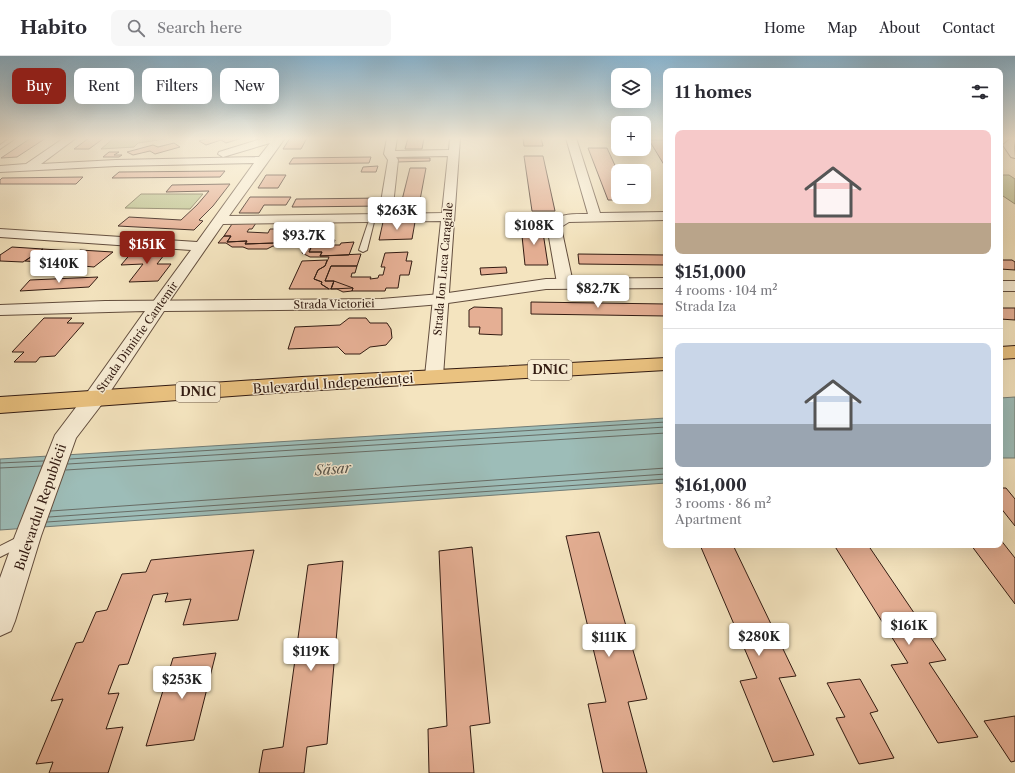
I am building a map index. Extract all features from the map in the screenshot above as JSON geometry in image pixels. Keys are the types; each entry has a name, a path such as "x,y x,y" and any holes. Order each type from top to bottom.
{"main road":[{"path":"1003,353 1015,352"},
{"name":"Bulevardul Independenței","path":"0,405 434,376 663,364"}],"street":[{"name":"Strada Dimitrie Cantemir","path":"94,399 254,171"},
{"path":"385,218 391,171"},
{"name":"Strada Ion Luca Caragiale","path":"434,376 452,171"},
{"path":"581,171 595,217"},
{"path":"219,220 448,216"},
{"path":"564,283 554,226 559,221 568,218 663,216"},
{"path":"0,233 201,246"},
{"name":"Strada Victoriei","path":"0,310 158,306 374,304 441,299 513,288 564,283 663,283"},
{"path":"1003,286 1015,286"},
{"name":"Bulevardul Republicii","path":"0,621 5,590 28,536 58,453 66,435 94,399"}],"lane":[{"path":"363,250 372,218"},
{"path":"0,552 28,536"}],"green space":[{"path":"1003,175 1009,175 1015,179 1015,204 1003,196"},
{"path":"141,194 203,194 190,209 125,208"}],"water":[{"path":"1015,397 1015,458 1003,458 1003,398"},
{"name":"Săsar","path":"663,418 663,483 0,530 0,459"}],"building":[{"path":"225,171 220,177 112,178 119,172"},
{"path":"409,171 425,171 420,200 402,200"},
{"path":"526,171 546,171 555,211 532,211"},
{"path":"597,171 611,171 611,200 608,200"},
{"path":"266,175 286,175 278,188 258,188"},
{"path":"83,177 76,184 0,184 0,180 2,178"},
{"path":"230,184 213,206 199,220 203,221 194,230 118,226 129,217 181,220 209,191 166,192 172,185"},
{"path":"250,197 291,197 286,205 264,205 259,213 239,213"},
{"path":"385,198 383,206 292,207 296,199"},
{"path":"383,222 415,222 412,239 379,240"},
{"path":"256,223 252,229 249,229 247,232 268,233 270,229 323,229 321,232 333,232 329,240 335,240 333,245 354,242 349,255 320,256 322,252 309,252 314,241 308,241 310,238 303,238 302,241 276,241 275,243 245,244 247,241 227,242 231,236 224,236 232,224"},
{"path":"521,226 542,226 548,265 525,265"},
{"path":"224,236 231,236 227,242 247,241 245,244 275,243 276,241 302,241 303,238 310,238 308,241 314,241 309,252 322,252 320,256 361,254 357,266 331,266 325,281 334,281 331,289 329,289 321,284 322,282 314,279 318,270 325,266 329,257 310,257 302,253 305,246 273,246 267,249 248,249 243,247 232,247 226,243 218,243"},
{"path":"12,247 43,249 23,262 0,261 0,255"},
{"path":"43,249 74,251 57,263 25,261"},
{"path":"80,250 113,252 94,267 61,264"},
{"path":"168,250 157,264 171,264 158,281 129,282 143,264 121,265 133,251"},
{"path":"408,252 406,261 412,261 409,275 400,275 398,288 386,288 385,291 352,291 353,288 331,289 334,281 325,281 331,266 357,266 355,273 352,273 351,277 371,277 370,279 378,278 379,275 383,275 385,267 381,267 385,253"},
{"path":"578,254 663,255 663,265 579,264"},
{"path":"327,260 325,266 318,270 314,279 322,282 321,284 329,289 289,289 302,261"},
{"path":"1003,260 1012,260 1015,262 1015,270 1003,269"},
{"path":"506,267 507,273 481,275 480,268"},
{"path":"98,277 89,287 20,291 30,280"},
{"path":"334,281 353,288 352,291 343,292 337,289 331,289"},
{"path":"531,302 663,304 663,316 531,314"},
{"path":"474,307 502,308 502,335 479,334 480,327 469,327 469,310"},
{"path":"1003,308 1015,308 1015,320 1003,319"},
{"path":"44,318 72,318 67,323 84,323 55,356 40,357 36,362 14,362 24,352 12,352"},
{"path":"349,318 366,318 370,323 387,323 391,329 392,338 386,345 370,347 360,354 345,354 338,347 288,349 295,327 340,325"},
{"path":"1003,488 1006,488 1015,499 1015,526 1003,511"},
{"path":"599,532 647,699 628,702 647,773 603,773 588,704 606,702 566,536"},
{"path":"1003,543 1015,558 1015,604 973,548 1003,548"},
{"path":"472,547 490,723 470,726 474,773 429,773 428,729 447,726 439,551"},
{"path":"701,548 734,548 796,676 779,678 814,755 773,762 740,681 757,678"},
{"path":"836,548 870,548 946,660 929,663 978,737 938,743 891,665 908,663"},
{"path":"254,550 238,620 183,625 191,599 165,602 168,593 153,595 128,664 119,665 108,694 119,693 106,729 123,727 108,773 49,773 53,762 36,764 63,699 51,701 76,643 83,642 96,612 107,610 122,574 146,572 151,560"},
{"path":"343,561 327,744 307,747 304,773 259,773 263,750 283,747 308,565"},
{"path":"216,653 194,740 146,746 173,658"},
{"path":"860,679 878,711 870,713 894,758 859,764 836,718 845,717 827,683"},
{"path":"1015,716 1015,761 1011,762 984,721"}]}
